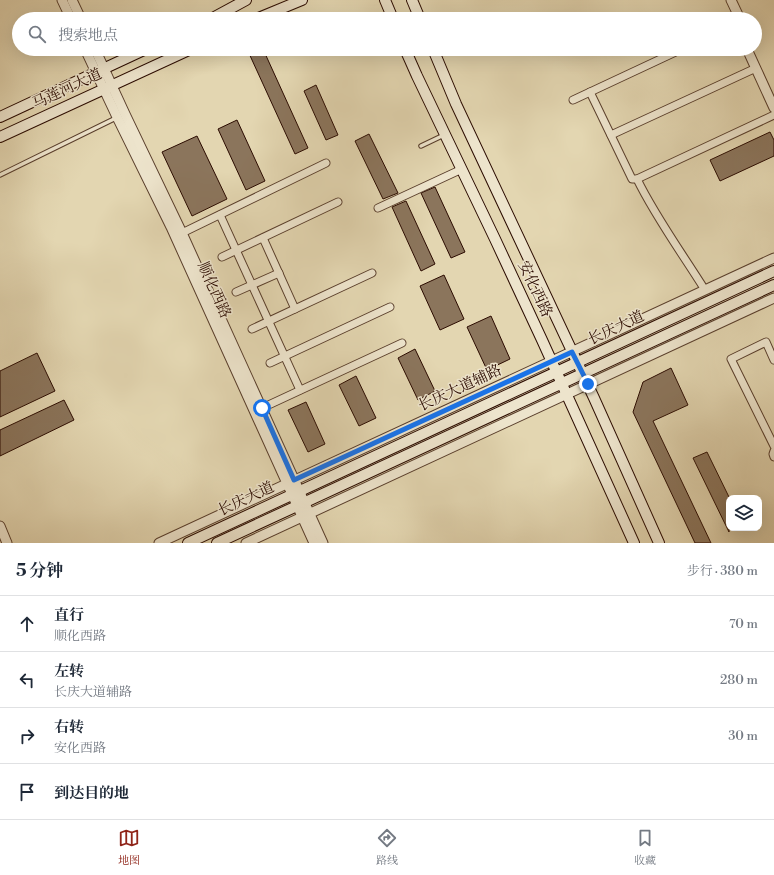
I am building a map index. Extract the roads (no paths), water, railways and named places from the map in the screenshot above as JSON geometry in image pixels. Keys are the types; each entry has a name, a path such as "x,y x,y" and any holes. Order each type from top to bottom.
{"main road":[{"path":"224,12 246,0"},
{"path":"273,12 302,0"},
{"path":"385,0 390,12"},
{"path":"412,0 417,12"},
{"name":"马莲河大道","path":"0,117 131,56"},
{"name":"马莲河大道","path":"0,136 176,56"},
{"name":"安化西路","path":"408,56 552,361 634,543"},
{"name":"安化西路","path":"436,56 456,104 588,384 659,543"},
{"name":"长庆大道","path":"188,543 774,272"},
{"name":"长庆大道","path":"216,543 774,285"}],"street":[{"path":"62,0 68,12"},
{"path":"72,0 78,12"},
{"path":"725,0 731,12"},
{"path":"731,0 737,12"},
{"name":"顺化西路","path":"90,56 100,71 182,233 262,408 291,482"},
{"name":"顺化西路","path":"97,56 100,71"},
{"path":"573,100 667,56"},
{"path":"750,56 774,108"},
{"path":"756,56 774,94"},
{"path":"611,135 756,68"},
{"name":"顺化西路","path":"108,87 117,117 171,227 211,317 306,515 323,543"},
{"path":"590,92 632,178 637,178 774,115"},
{"path":"182,233 326,163"},
{"path":"378,208 462,169"},
{"path":"637,178 668,234 705,290"},
{"path":"222,257 338,202"},
{"path":"220,215 300,390"},
{"path":"263,238 295,309"},
{"name":"长庆大道辅路","path":"159,543 774,258"},
{"path":"236,292 279,273"},
{"path":"252,329 372,273"},
{"path":"246,543 774,298"},
{"path":"270,363 390,306"},
{"path":"774,360 766,342 731,358 774,446"},
{"path":"262,408 402,343"},
{"path":"774,451 772,454 774,457"},
{"name":"顺化西路","path":"306,515 314,543"},
{"path":"0,526 7,543"}],"lane":[{"path":"0,175 117,117"},
{"path":"421,146 445,134"}]}
